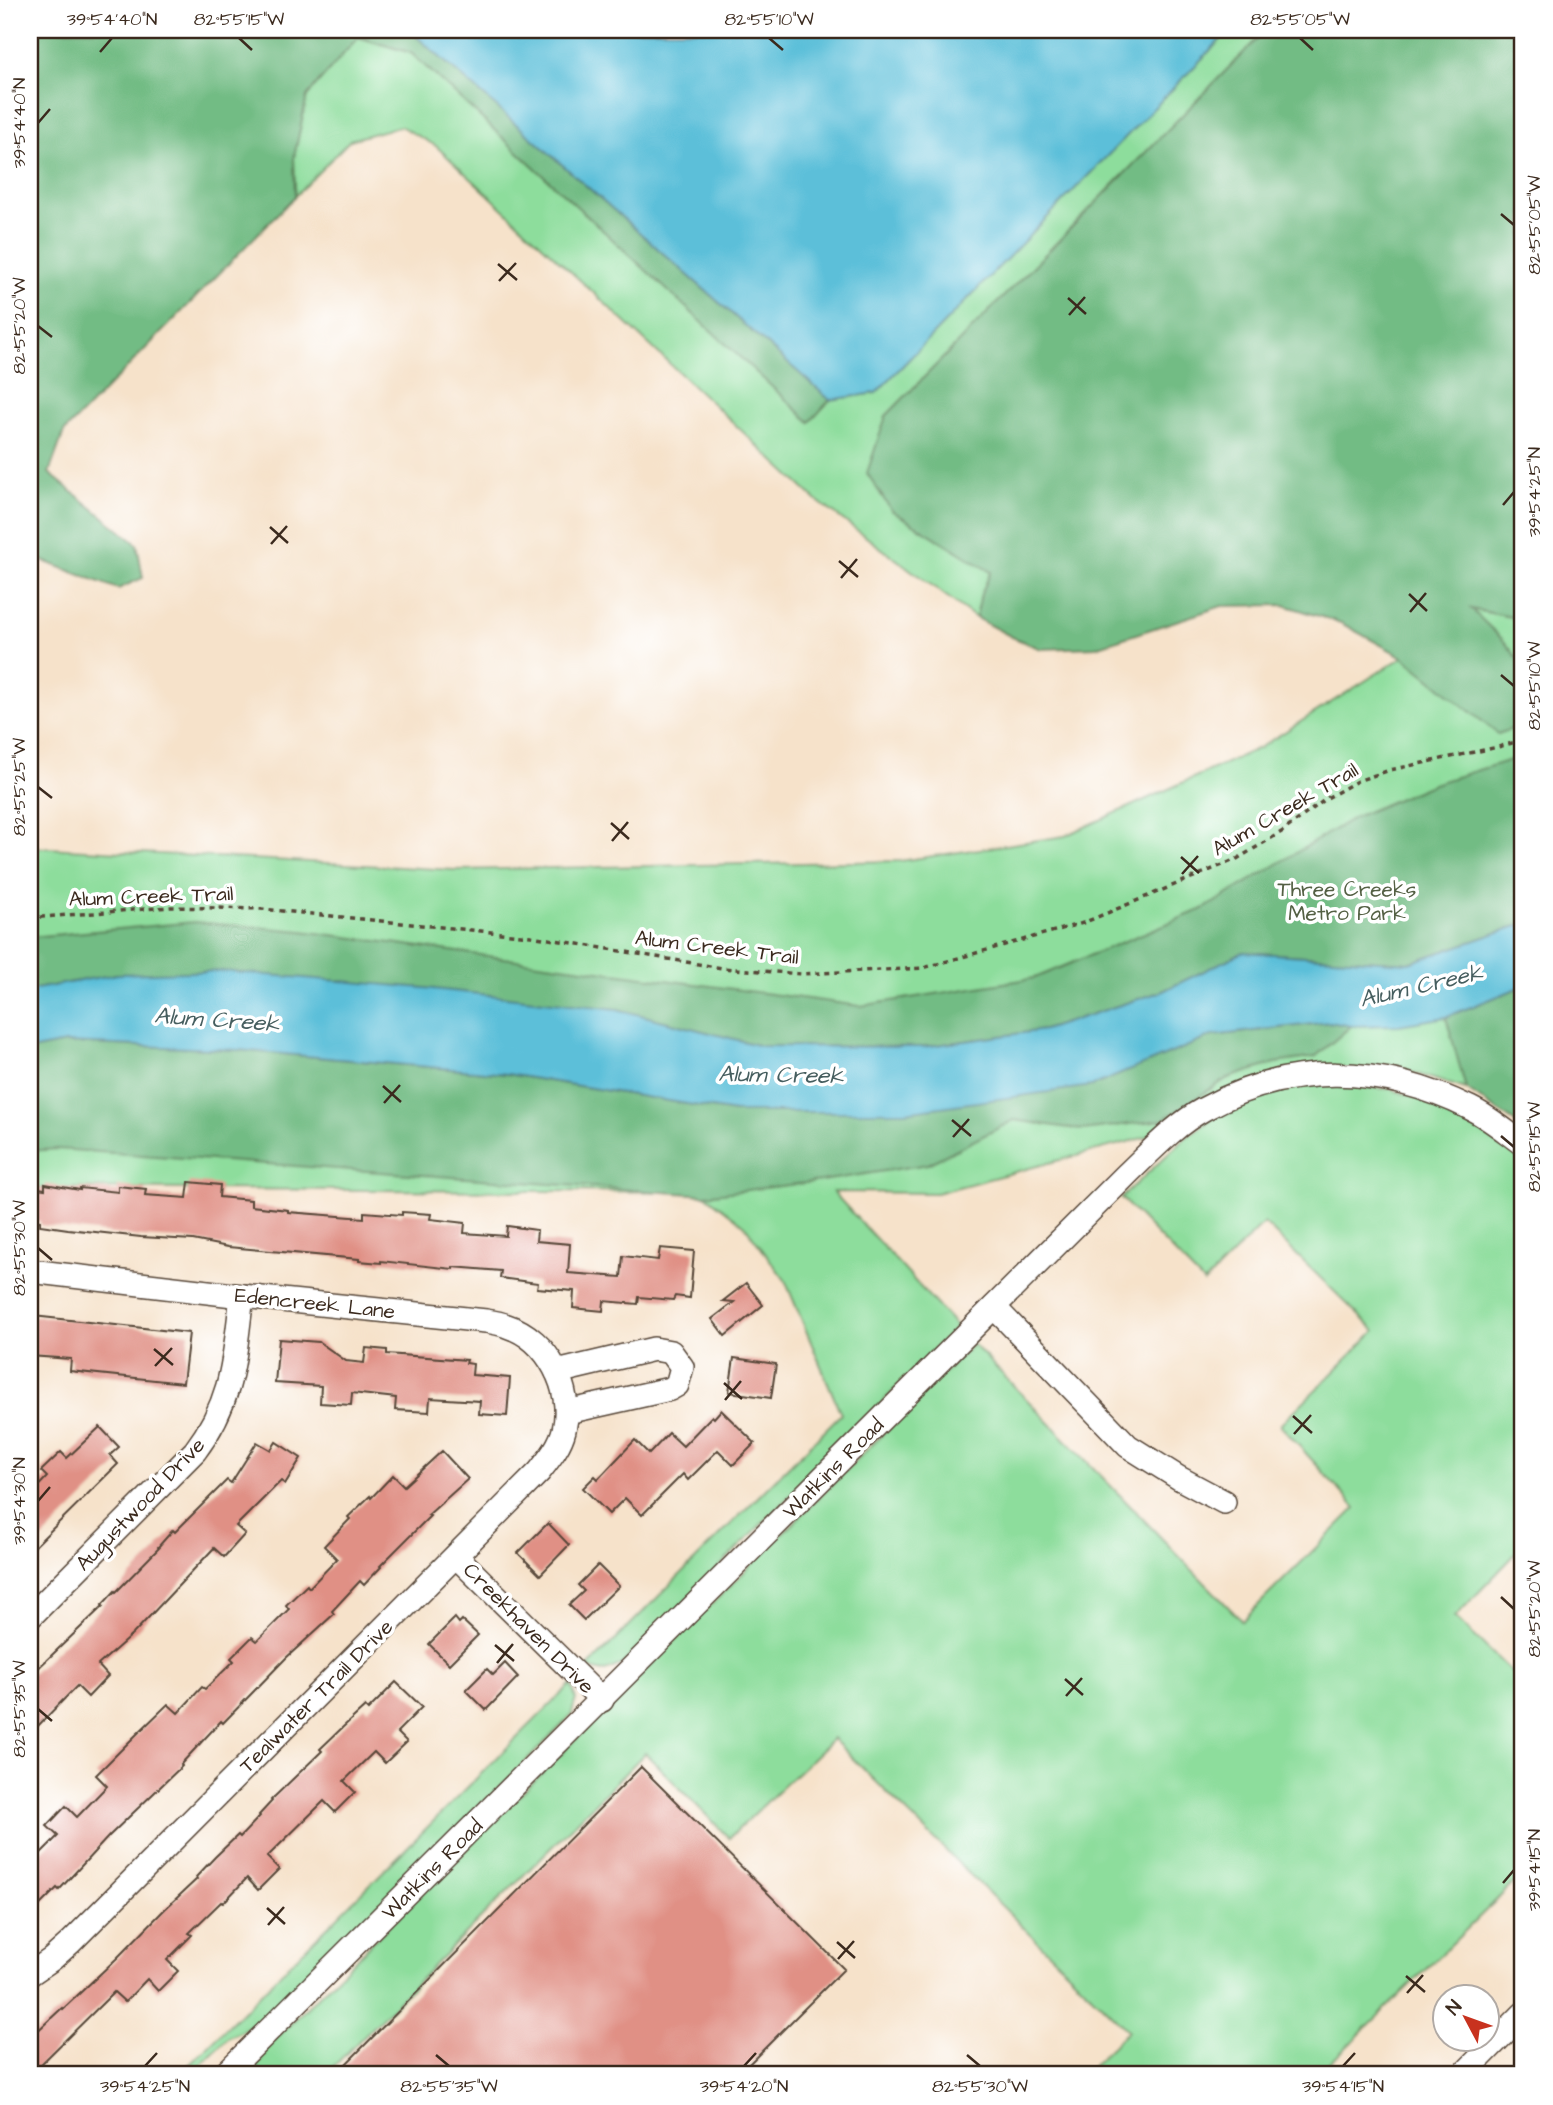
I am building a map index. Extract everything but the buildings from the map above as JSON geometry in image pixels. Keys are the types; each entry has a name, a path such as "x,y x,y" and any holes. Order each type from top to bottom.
{"street":[{"name":"Watkins Road","path":"224,2075 1168,1135 1203,1109 1283,1078 1325,1074 1363,1075 1430,1090 1473,1109 1523,1144"},
{"name":"Edencreek Lane","path":"30,1271 486,1321 509,1326 531,1340 545,1354 557,1372 566,1404"},
{"name":"Augustwood Drive","path":"30,1617 195,1451 210,1430 231,1381 242,1296"},
{"path":"994,1307 1128,1446 1224,1502"},
{"path":"557,1372 654,1349 671,1352 682,1367 677,1385 670,1389 566,1404"},
{"name":"Tealwater Trail Drive","path":"30,1975 71,1942 539,1472 554,1452 563,1432 566,1404"},
{"name":"Creekhaven Drive","path":"456,1556 602,1700"},
{"path":"1463,2075 1521,2021"}],"path":[{"name":"Alum Creek Trail","path":"30,918 170,907 261,909 531,936 722,968 802,974 923,968 1083,923 1237,859 1357,781 1390,770 1523,740"}],"green space":[{"path":"30,30 409,30 830,400 810,422 411,53 358,37 307,96 294,157 295,196 64,432 49,473 137,544 143,578 118,589 30,556"},
{"path":"1230,30 1266,30 886,416 891,510 991,572 981,594 976,618 816,500 436,146 400,126 350,140 295,196 294,157 307,96 358,37 411,53 810,421 830,400 876,393"},
{"path":"1266,30 1523,30 1523,617 1471,609 1503,640 1523,665 1523,725 1498,734 1403,657 1341,623 1284,605 1222,606 1096,647 1041,649 976,618 981,594 991,572 891,510 867,473 886,416"},
{"name":"Three Creeks Metro Park","path":"1470,609 1523,617 1523,1069 1458,1059 1466,1089 1401,1069 1341,1086 1391,1089 1462,1113 1523,1157 1523,1546 1455,1617 1523,1683 1523,1874 1318,2075 1083,2075 1128,2031 833,1739 729,1838 645,1753 325,2075 239,2075 973,1344 1242,1621 1356,1508 1280,1425 1375,1331 1264,1223 1204,1283 1121,1198 1184,1139 1211,1120 936,1193 833,1192 957,1327 623,1664 603,1672 587,1668 841,1414 785,1280 744,1225 705,1195 724,1192 30,1188 30,847 455,870 900,861 1065,836 1259,748 1403,657 1502,639"},
{"name":"Three Creeks Metro Park","path":"1523,756 1523,924 1409,963 1243,952 1163,991 1044,1030 922,1047 761,1046 617,1009 117,974 30,990 30,937 195,922 302,931 860,1006 1035,978 1205,908 1355,817 1433,784"},
{"path":"1523,986 1523,1128 1466,1089 1446,1017"},
{"path":"1330,1022 1351,1026 1315,1057 1276,1063 1228,1078 1162,1120 1083,1130 1014,1120 928,1164 822,1181 705,1195 57,1149 30,1151 30,1050 65,1043 238,1050 507,1074 735,1112 1092,1086 1212,1036"},
{"path":"571,1684 576,1699 571,1716 272,2017 229,2037 190,2075 179,2075"}],"water":[{"path":"409,30 1230,30 876,393 830,400"},
{"name":"Alum Creek","path":"1523,924 1523,986 1446,1017 1399,1025 1351,1026 1330,1022 1212,1036 1092,1086 905,1112 735,1112 507,1074 238,1050 65,1043 30,1050 30,990 117,974 221,971 425,988 617,1009 761,1046 922,1047 1044,1030 1163,991 1243,952 1409,963"}]}
